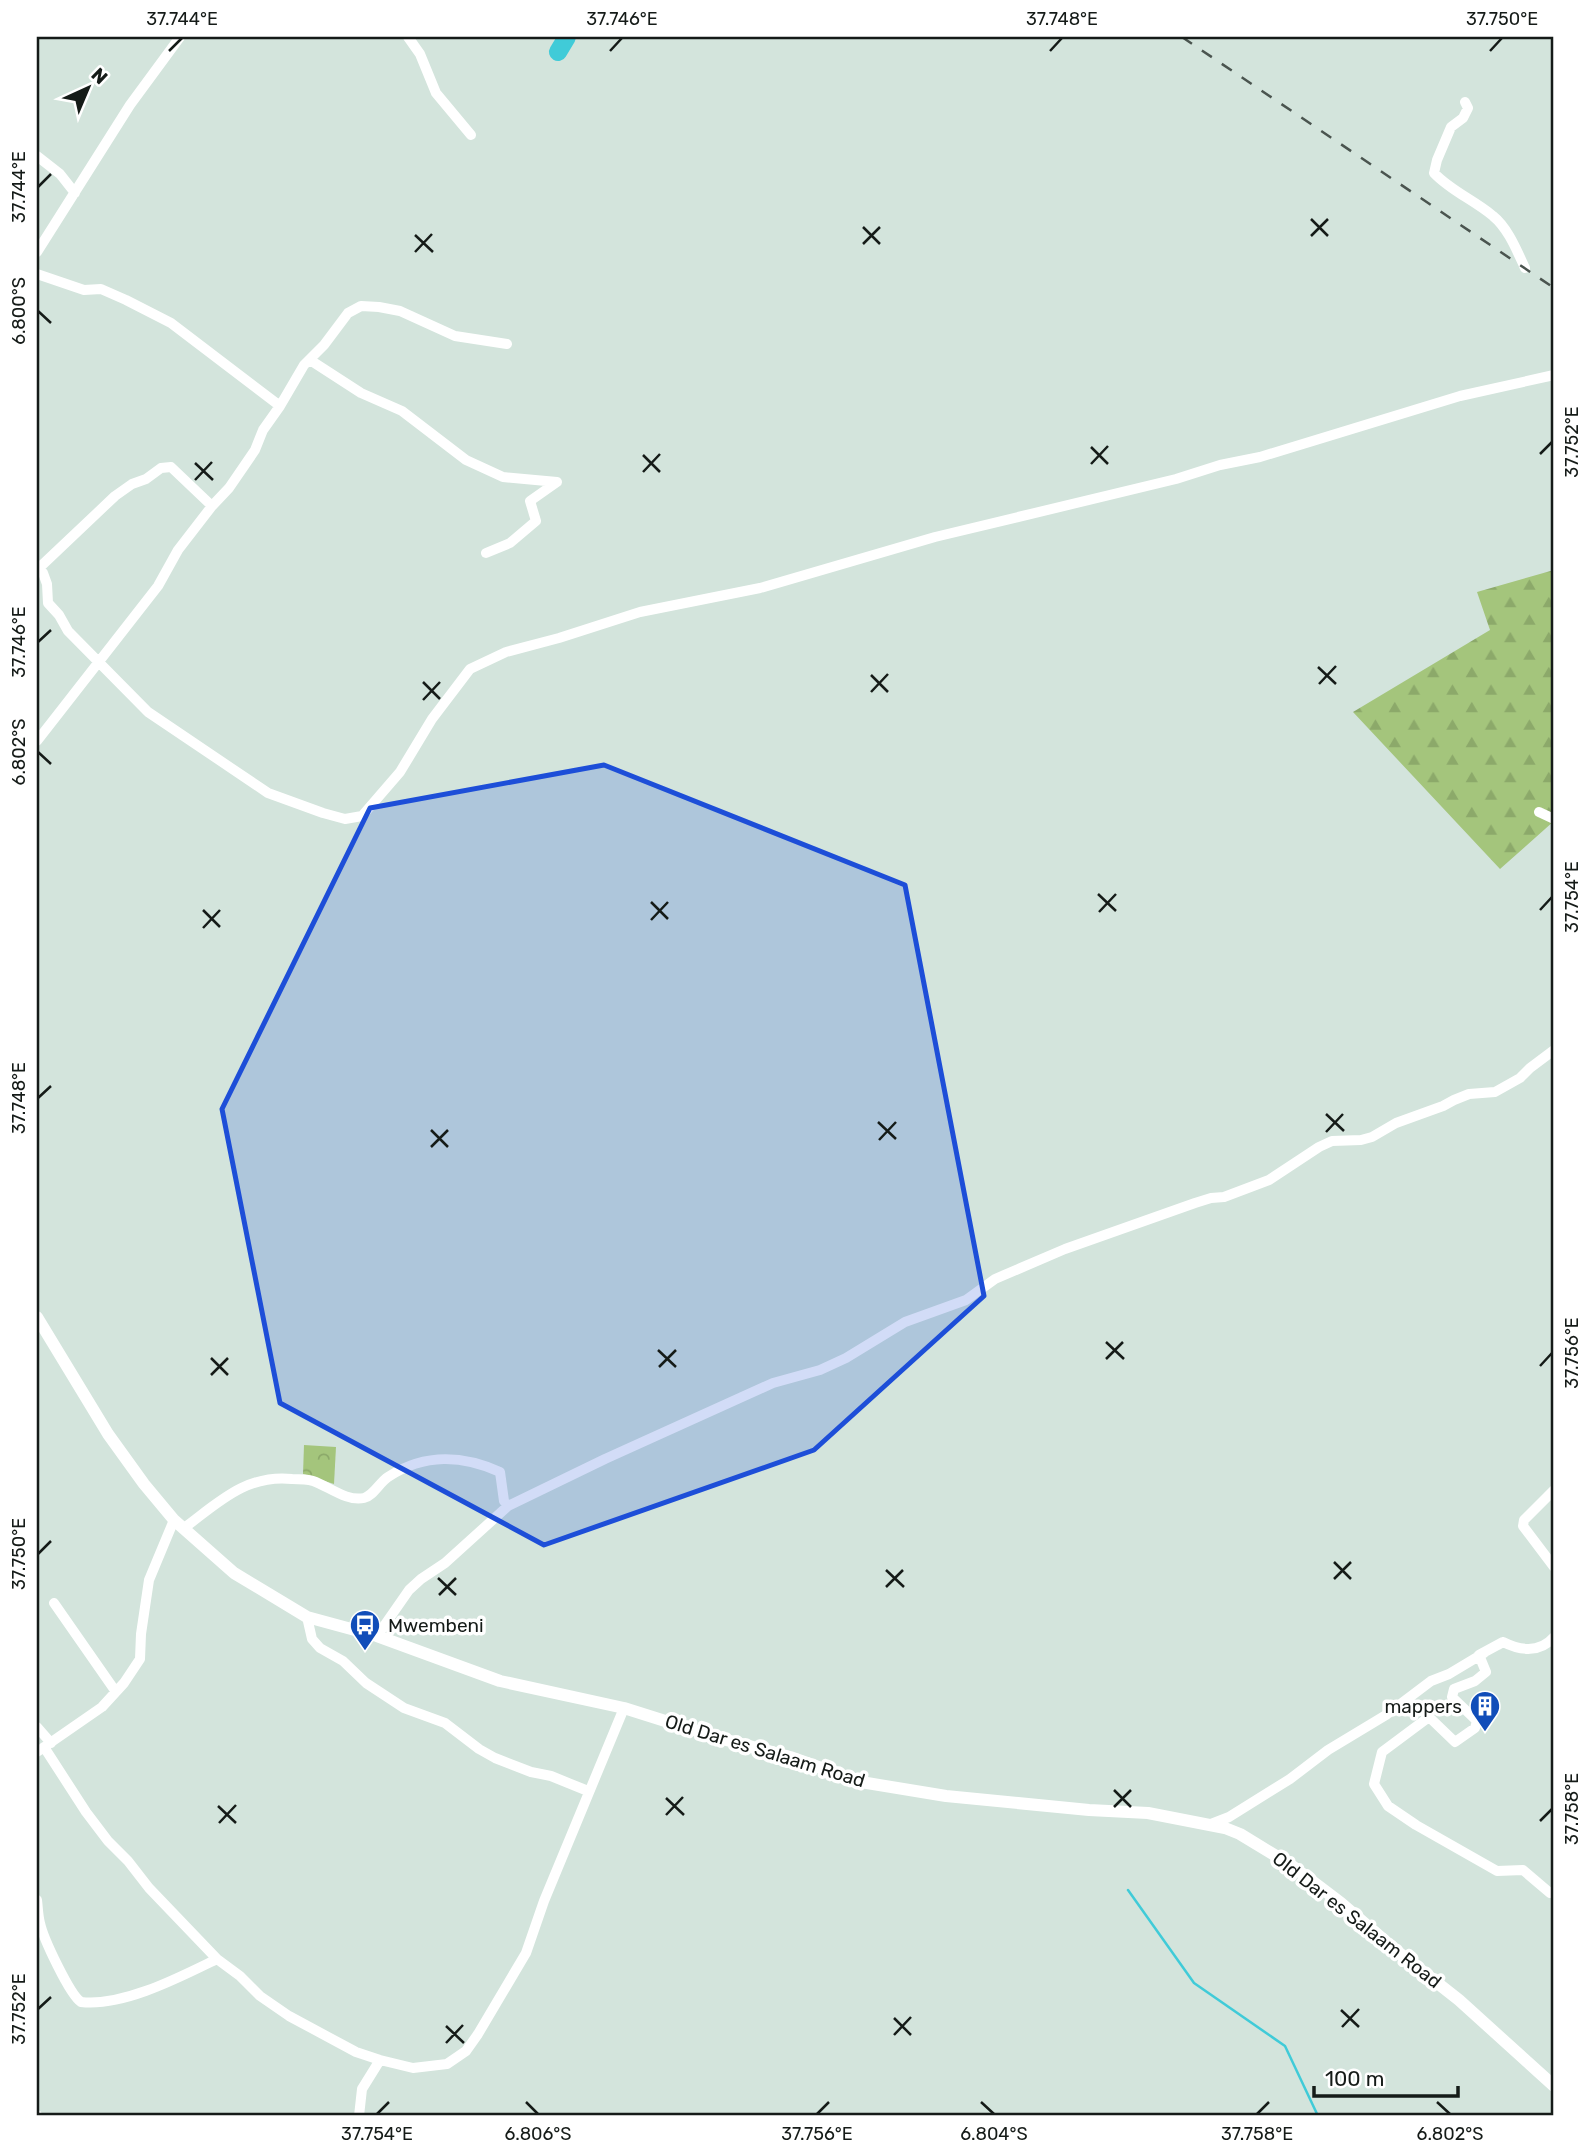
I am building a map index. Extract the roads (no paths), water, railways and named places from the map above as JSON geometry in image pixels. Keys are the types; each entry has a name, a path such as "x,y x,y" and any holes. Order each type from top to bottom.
{"street":[{"path":"37,252 130,105 180,37"},
{"path":"408,37 420,54 436,93 471,135"},
{"path":"1465,102 1468,108 1462,118 1451,127 1434,173 1445,184 1496,218 1525,268"},
{"path":"37,156 60,174 75,193"},
{"path":"37,274 84,290 101,289 171,323 280,406"},
{"path":"37,741 158,586 178,550 229,488 255,450 292,384 348,313 361,306 379,307 400,312 455,335 507,344"},
{"path":"310,360 361,393 402,411 466,460 503,477 557,482 530,501 536,522 510,543 486,553"},
{"path":"212,506 171,467 161,468 115,496 38,567 47,584 48,604 59,615 68,631 148,712 268,793 345,819 362,817 400,772 432,719 470,669 506,653 640,612 760,588 935,537 1260,457 1460,396 1554,375"},
{"path":"1539,812 1554,819"},
{"path":"377,1636 409,1590 445,1563 508,1506 773,1383 820,1370 846,1358 905,1322 965,1300 995,1279 1065,1249 1269,1180 1332,1141 1372,1137 1396,1123 1469,1094 1495,1092 1521,1078 1554,1050"},
{"name":"Old Dar es Salaam Road","path":"37,1317 108,1434 144,1484 179,1524 234,1573 307,1617 377,1636 500,1681 624,1708 790,1757 861,1782 946,1796 1148,1813 1211,1824 1240,1834 1331,1895 1459,2000 1554,2087"},
{"path":"44,1747 102,1707 124,1683 140,1659 149,1580 179,1524 241,1487 258,1480 284,1478 312,1481 350,1497 364,1498 394,1473 414,1464 436,1459 475,1462 500,1472 504,1501 508,1506"},
{"path":"1554,1490 1524,1520 1523,1526 1554,1567"},
{"path":"54,1603 116,1692"},
{"path":"307,1617 312,1639 320,1648 343,1661 371,1687 404,1708 445,1723 495,1758 588,1791"},
{"path":"1211,1824 1229,1817 1290,1779 1328,1750 1386,1715 1431,1681 1449,1674 1503,1642 1522,1649 1533,1649 1544,1646 1554,1637"},
{"path":"1479,1655 1486,1672 1475,1681 1454,1689 1452,1697 1477,1721 1475,1728 1455,1742 1429,1717 1382,1752 1374,1784 1388,1806 1416,1825 1497,1871 1523,1870 1550,1893"},
{"path":"37,1727 44,1747 108,1841 217,1959 240,1976 260,1996 289,2016 356,2052 413,2068 447,2064 466,2051 526,1953 588,1791 624,1708"},
{"path":"37,1900 40,1924 50,1948 74,1996 81,2002 129,1995 182,1977 217,1959"},
{"path":"359,2116 362,2089 380,2060"}],"waterway":[{"path":"558,52 567,37"},
{"path":"1128,1890 1194,1983 1285,2046 1318,2116"}],"railway":[{"path":"1182,37 1554,288"}],"place":[{"name":"Mwembeni","path":"365,1652"},
{"name":"mappers","path":"1485,1733"}]}
